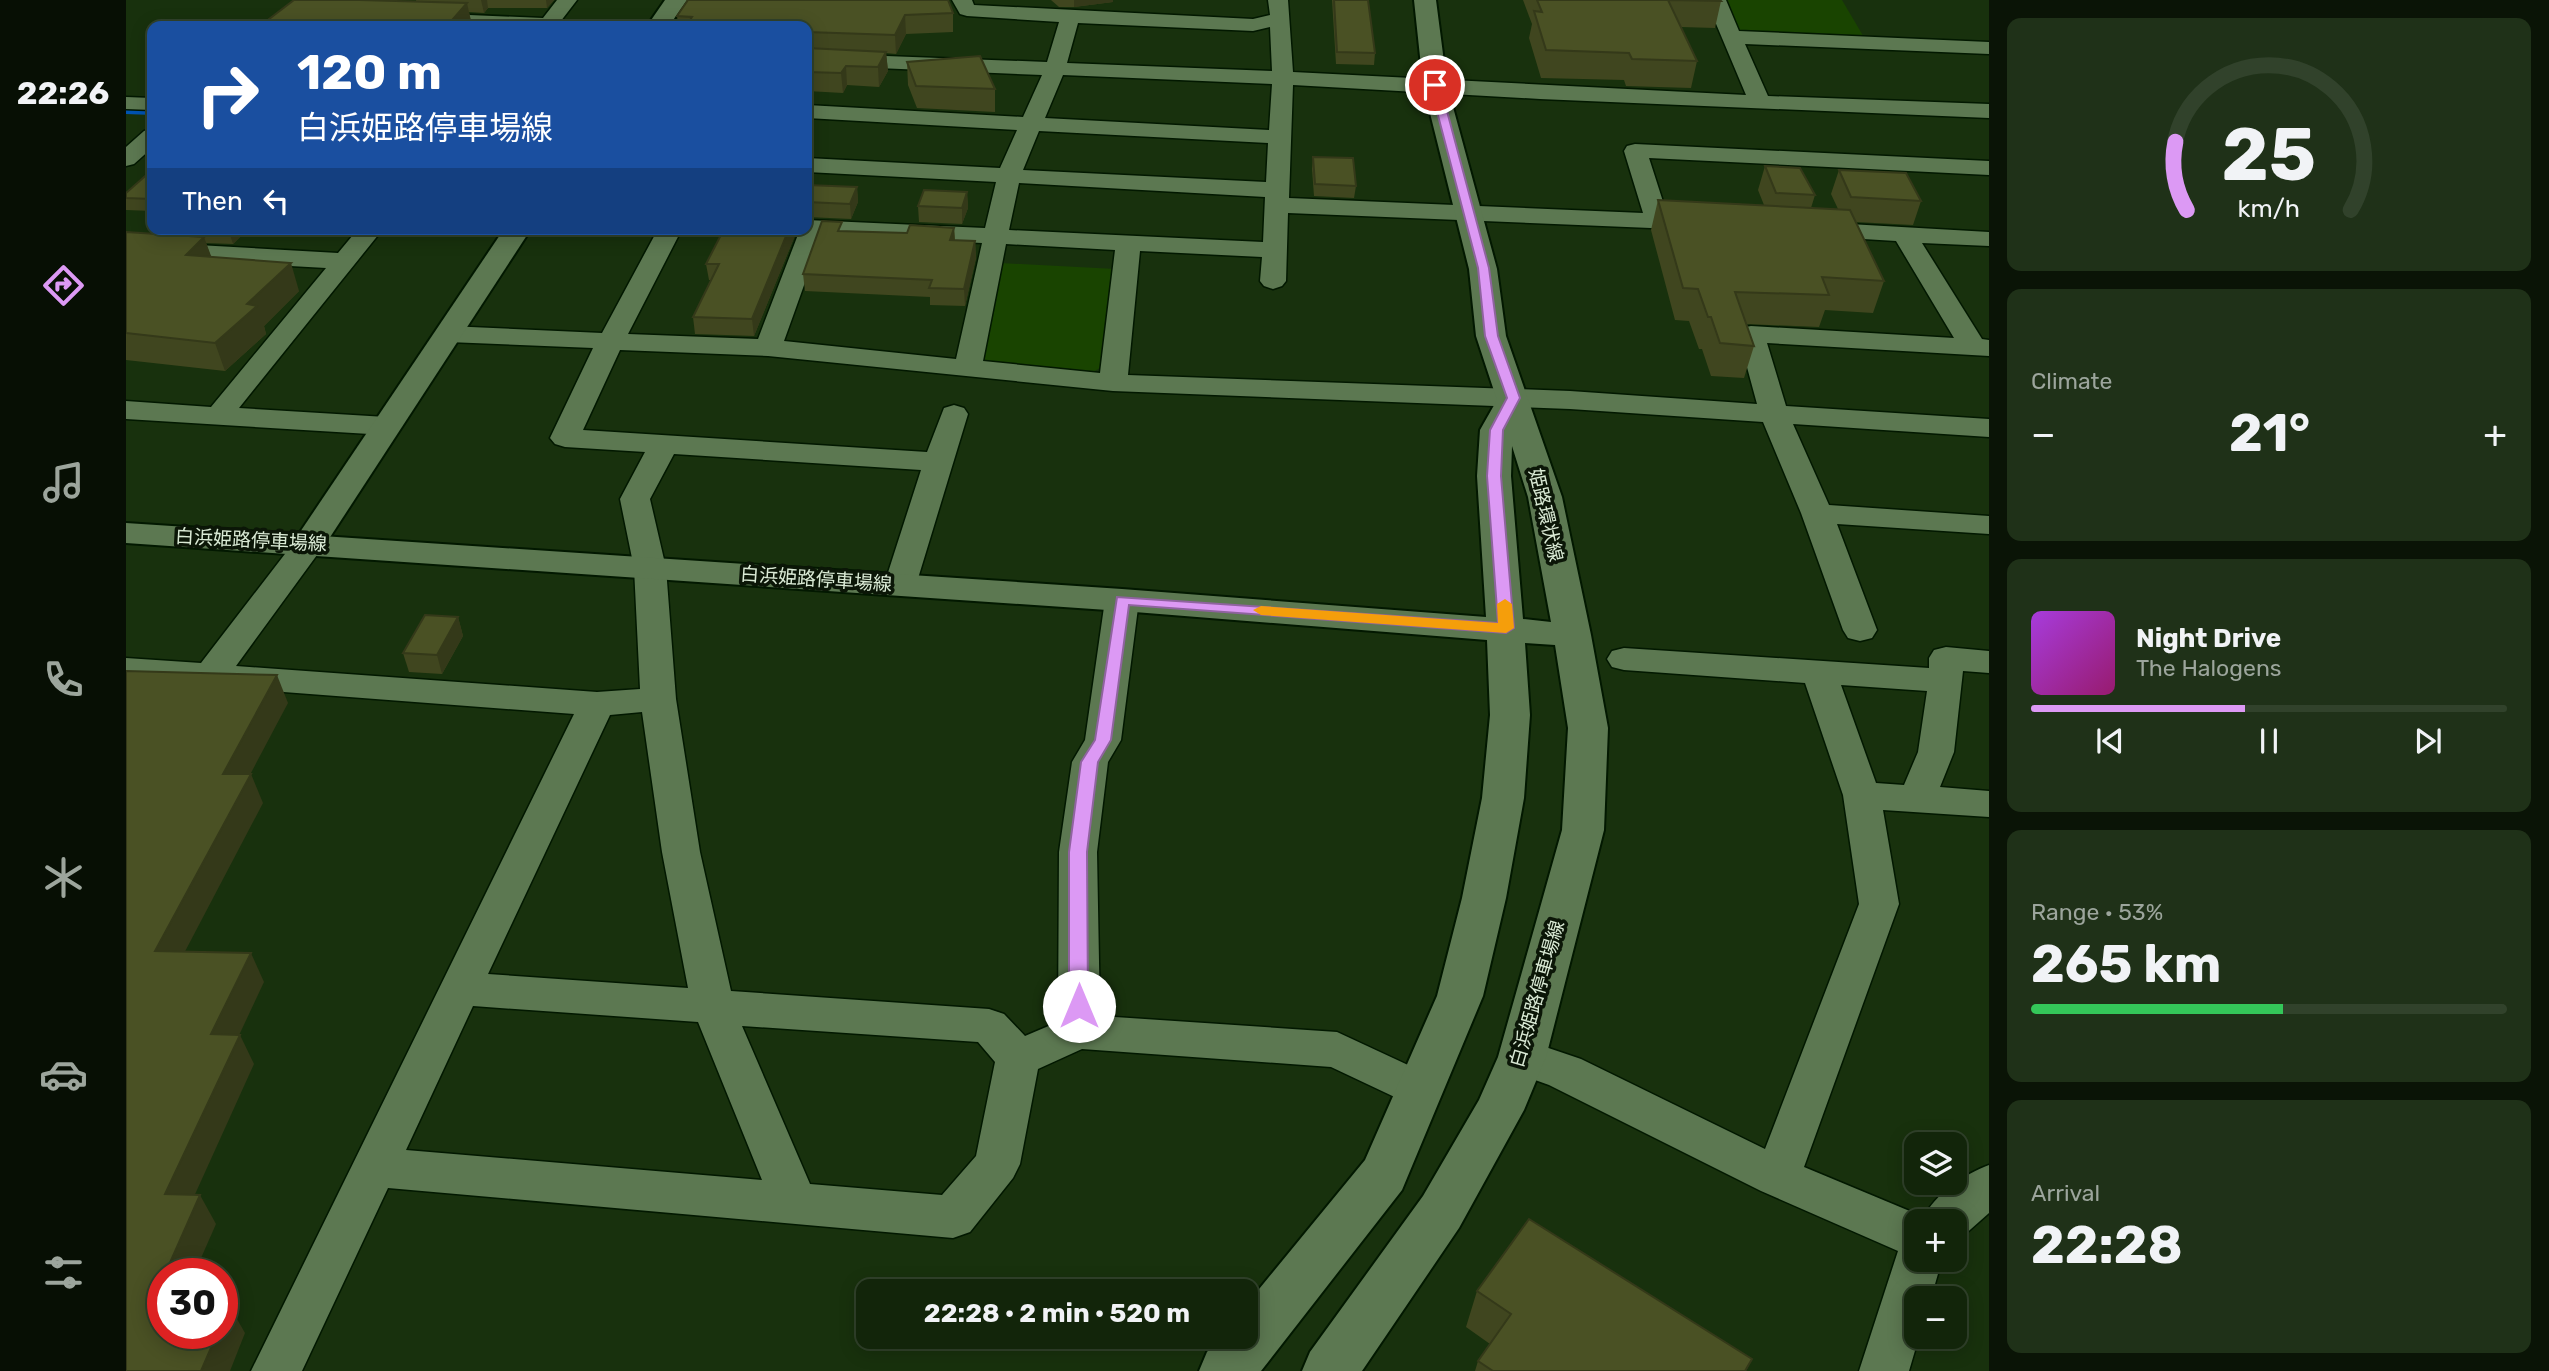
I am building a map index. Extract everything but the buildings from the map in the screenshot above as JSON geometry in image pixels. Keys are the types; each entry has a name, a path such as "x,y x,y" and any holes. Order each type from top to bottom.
{"main road":[{"path":"661,21 676,0"},
{"name":"姫路環状線","path":"1425,0 1435,85 1483,268 1492,336 1545,497 1572,635"},
{"path":"309,544 513,235"},
{"path":"1227,1371 1384,1174 1460,996 1503,798 1510,715 1494,476 1496,430 1514,398"},
{"name":"白浜姫路停車場線","path":"126,533 1122,600 1572,635 1588,729 1583,830 1522,1057 1499,1110 1441,1212 1330,1371"}],"street":[{"path":"552,21 567,0"},
{"path":"962,0 967,10 1253,25 1279,10 1283,78 1275,197 1273,281"},
{"path":"1170,21 1173,0"},
{"path":"1716,0 1759,100"},
{"path":"968,366 1009,174 1055,69 1070,17"},
{"path":"403,19 462,21"},
{"path":"1733,37 1989,48"},
{"path":"812,59 1989,111"},
{"path":"126,103 147,104"},
{"path":"812,112 1279,137"},
{"path":"126,159 147,140"},
{"path":"1657,220 1634,151 1989,168"},
{"path":"812,165 1009,174 1466,211 1726,224"},
{"path":"812,227 1274,250"},
{"path":"1795,228 1989,239"},
{"path":"129,250 147,234"},
{"path":"235,255 254,235"},
{"path":"219,415 366,235"},
{"path":"667,235 610,342 565,438 939,462"},
{"path":"768,348 807,235"},
{"path":"1905,235 1981,347"},
{"path":"1113,383 1128,243"},
{"path":"129,250 345,261"},
{"path":"448,334 768,348 968,366 1113,383 1514,398 1989,428"},
{"path":"1860,630 1817,513 1774,413 1751,334 1981,347"},
{"path":"126,410 386,426"},
{"path":"900,585 954,414"},
{"path":"664,445 635,499 650,568 658,699 681,852 713,1008 795,1203"},
{"path":"1817,513 1989,525"},
{"path":"210,676 309,544"},
{"path":"1079,1032 1078,852 1090,762 1103,740 1122,600"},
{"path":"1917,797 1936,752 1946,681 1946,658 1989,662"},
{"path":"1624,659 1946,681"},
{"path":"126,670 597,704 658,699"},
{"path":"1777,1177 1879,904 1862,795 1819,672"},
{"path":"276,1371 597,704"},
{"path":"1862,795 1989,804"},
{"path":"460,989 989,1026 1018,1058"},
{"path":"1018,1058 1079,1032 1337,1050 1420,1091"},
{"path":"1522,1057 1565,1072 1777,1177 1904,1231"},
{"path":"375,1167 953,1217 997,1164 1018,1058"},
{"path":"1960,1209 1989,1185"},
{"path":"1884,1371 1913,1272"}],"green space":[{"path":"1724,0 1842,0 1865,39 1749,34 1739,31"},
{"path":"1000,263 1116,269 1100,368 1087,375 986,363 976,357"}],"waterway":[{"path":"126,111 147,112"}],"slow traffic":[{"path":"1261,610 1506,628 1505,604"}],"route":[{"path":"1079,1006 1078,852 1090,762 1103,740 1122,600 1506,628 1494,476 1496,430 1514,398 1492,336 1483,268 1435,85"}]}
